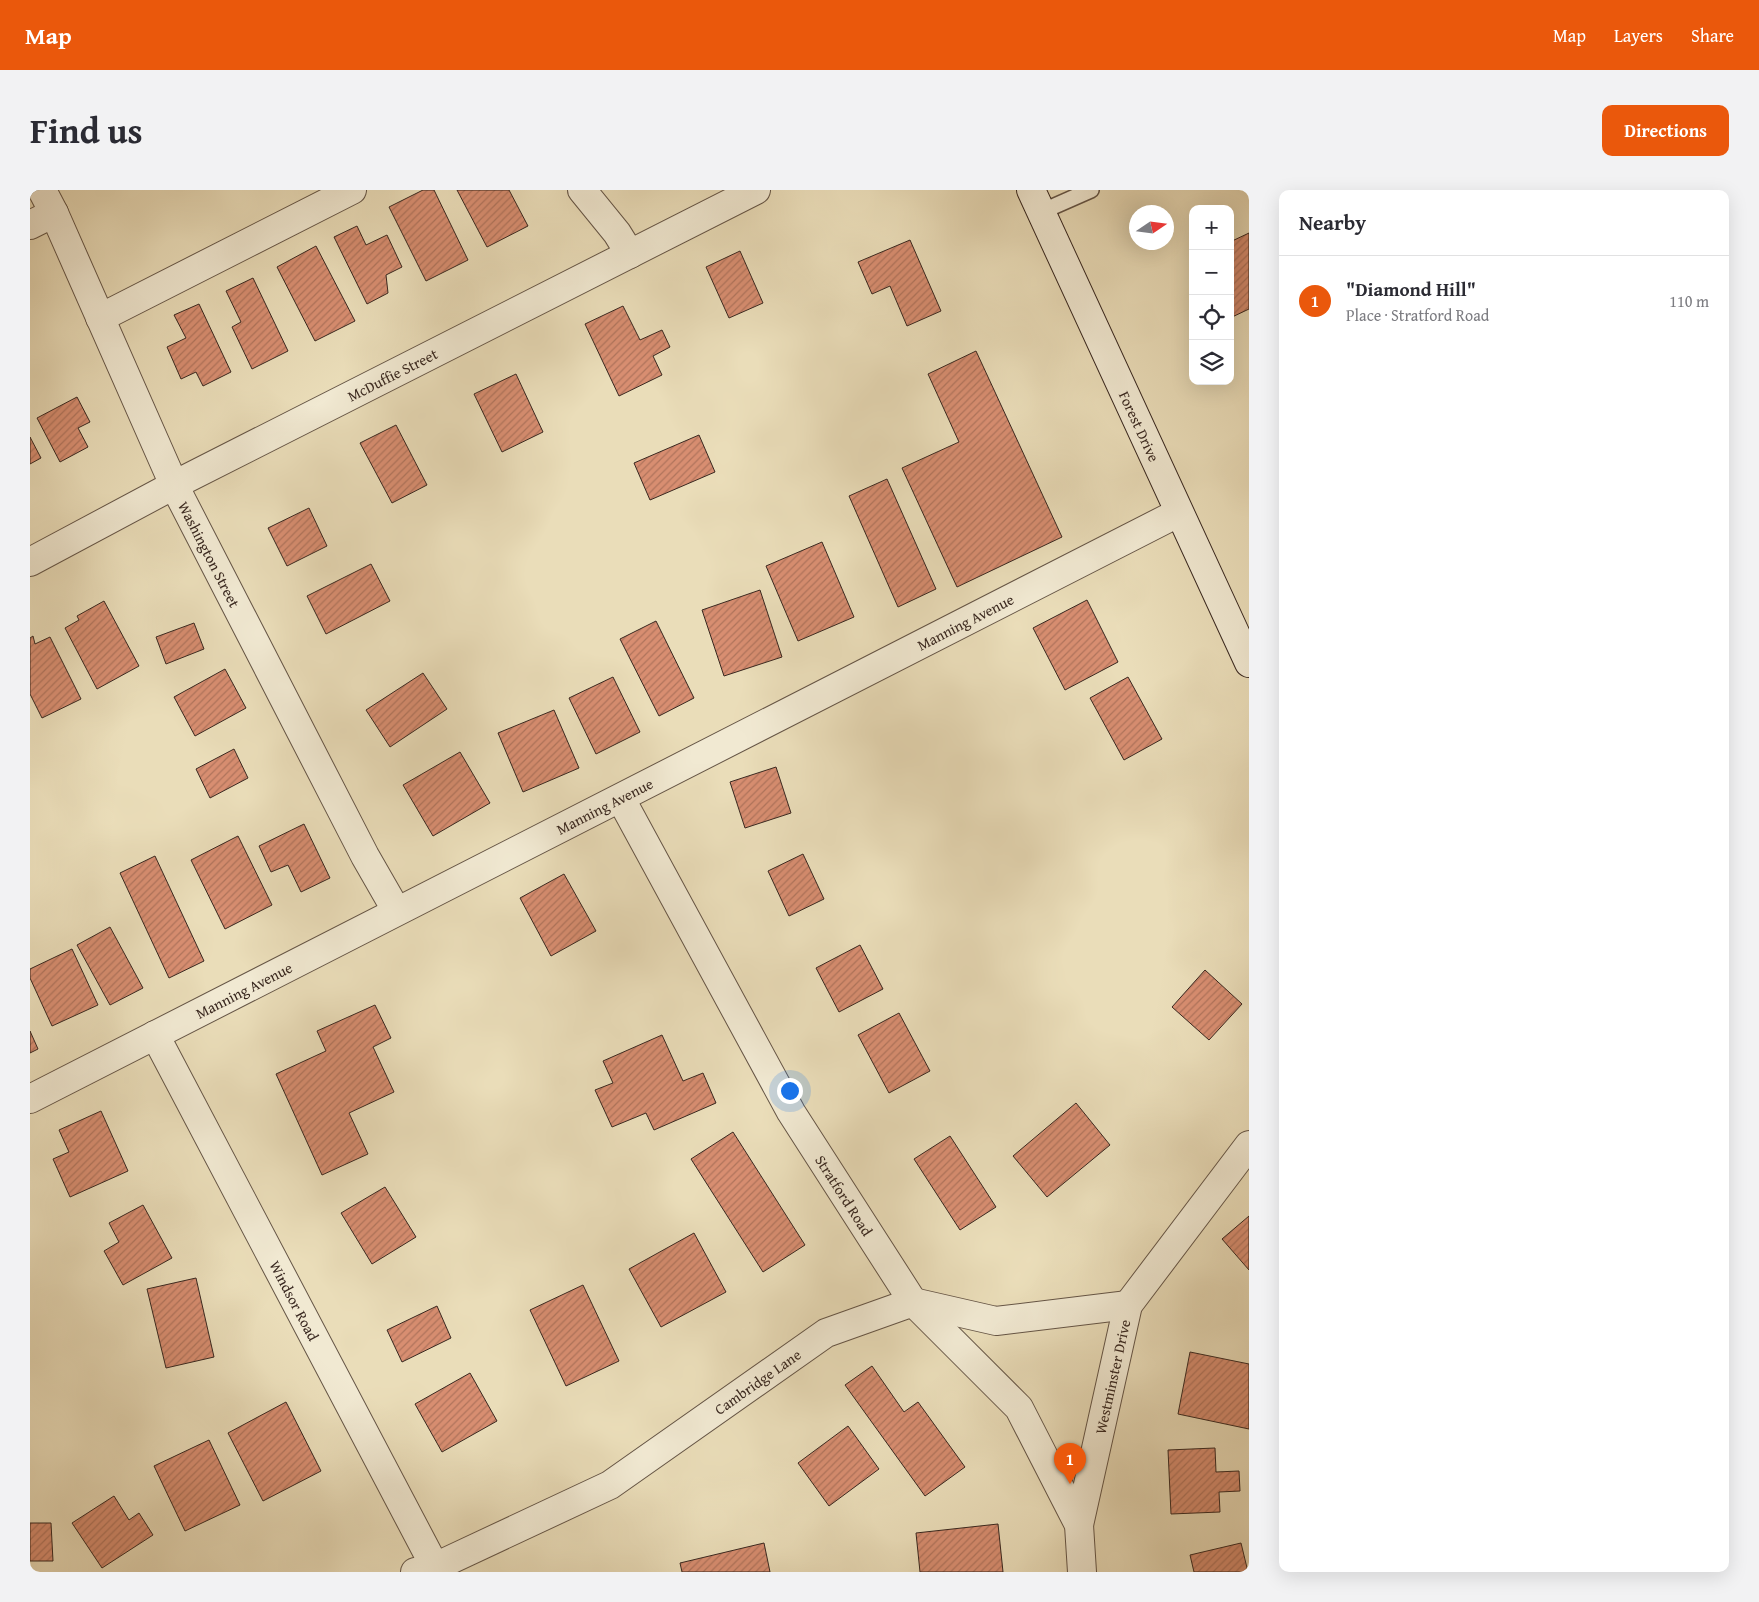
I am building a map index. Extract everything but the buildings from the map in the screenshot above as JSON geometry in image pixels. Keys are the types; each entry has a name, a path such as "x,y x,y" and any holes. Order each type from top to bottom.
{"street":[{"path":"100,318 352,190"},
{"path":"582,190 617,233 630,254"},
{"name":"McDuffie Street","path":"30,562 174,485 756,190"},
{"name":"Forest Drive","path":"1036,201 1178,513 1249,663"},
{"path":"30,225 48,202"},
{"name":"Washington Street","path":"48,202 174,485 366,856 396,910"},
{"name":"Manning Avenue","path":"30,1099 396,910 621,799 1178,513"},
{"name":"Stratford Road","path":"621,799 791,1112 913,1302 1019,1408 1079,1525 1082,1572"},
{"name":"Windsor Road","path":"155,1035 425,1569"},
{"name":"Westminster Drive","path":"1079,1525 1128,1305 1249,1145"},
{"path":"913,1302 996,1321 1128,1305"},
{"name":"Cambridge Lane","path":"425,1569 610,1485 826,1332 913,1302"}],"lane":[{"path":"1036,201 1091,190"}],"place":[{"name":"\"Diamond Hill\"","path":"1070,1484"}]}
